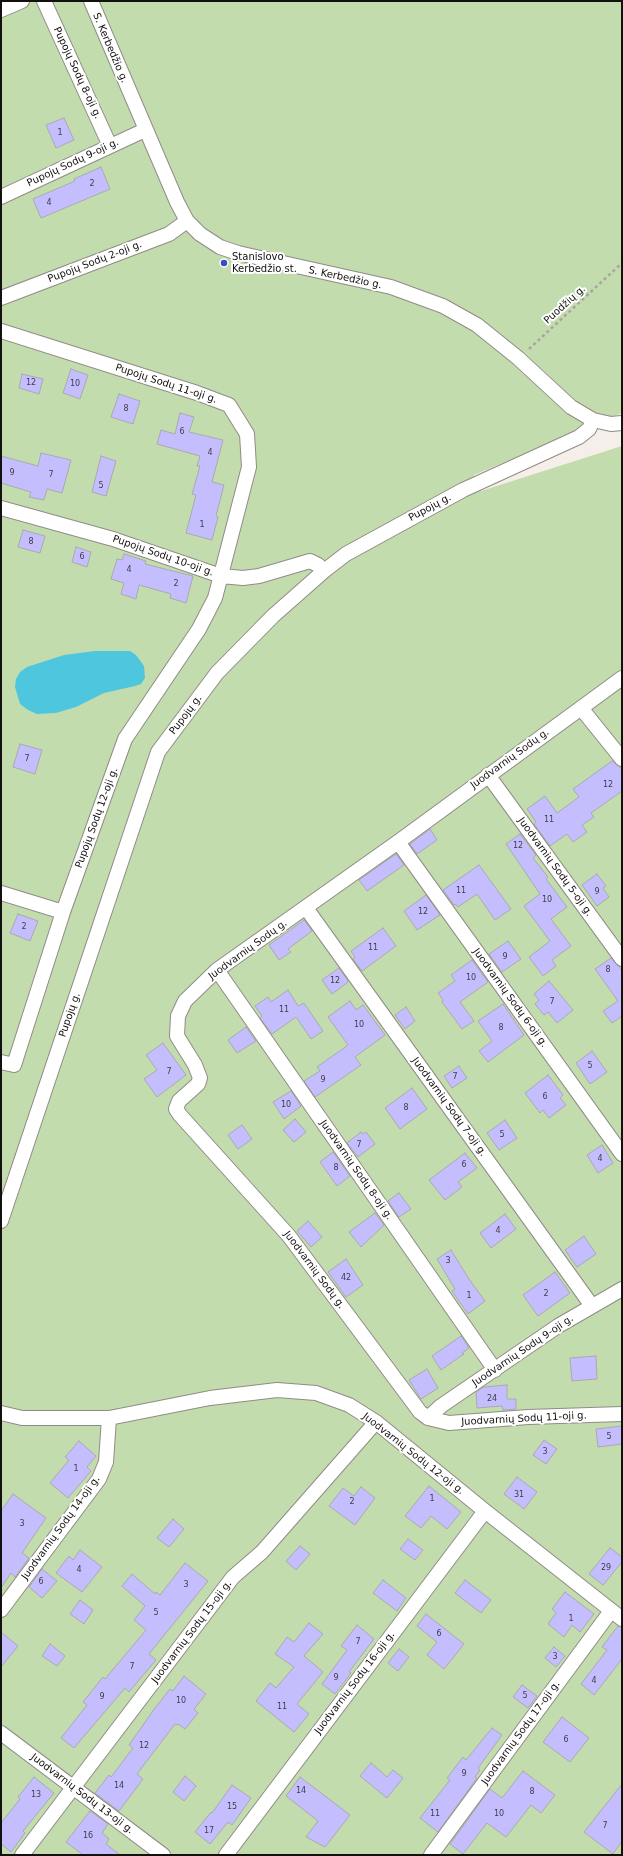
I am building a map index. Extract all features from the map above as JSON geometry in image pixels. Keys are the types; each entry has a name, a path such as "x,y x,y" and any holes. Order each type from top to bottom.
{"street":[{"path":"1,10 22,1"},
{"name":"Pupojų Sodų 8-oji g.","path":"44,1 110,146"},
{"name":"S. Kerbedžio g.","path":"91,1 177,202 187,221 200,234 220,247 238,253 391,287 443,306 477,325 518,358 571,407 593,420"},
{"name":"Pupojų Sodų 9-oji g.","path":"1,197 145,130"},
{"name":"Pupojų Sodų 2-oji g.","path":"1,298 169,234 187,221"},
{"name":"Pupojų Sodų 11-oji g.","path":"1,331 196,393 229,405 247,434 249,467 221,576"},
{"path":"593,420 611,424 622,423"},
{"name":"Pupojų g.","path":"1,1221 158,752 218,673 272,616 324,571 352,550 463,490 579,437 589,429 593,420"},
{"name":"Pupojų Sodų 10-oji g.","path":"1,508 113,538 221,576 243,578 259,576 310,561 318,565 324,571"},
{"name":"Pupojų Sodų 12-oji g.","path":"1,1062 14,1066 63,912 125,739 199,629 215,598 221,576"},
{"name":"Juodvarnių Sodų g.","path":"428,1418 420,1412 289,1236 180,1116 176,1109 179,1102 198,1084 200,1078 195,1065 177,1036 178,1016 185,1001 217,970 398,842 622,678"},
{"path":"581,708 622,759"},
{"name":"Juodvarnių Sodų 5-oji g.","path":"488,775 622,959"},
{"name":"Juodvarnių Sodų 6-oji g.","path":"398,842 622,1154"},
{"path":"1,893 63,912"},
{"name":"Juodvarnių Sodų 7-oji g.","path":"306,908 592,1306"},
{"name":"Juodvarnių Sodų 8-oji g.","path":"217,970 495,1370"},
{"name":"Juodvarnių Sodų 9-oji g.","path":"428,1418 441,1406 558,1326 622,1289"},
{"name":"Juodvarnių Sodų 12-oji g.","path":"1,1413 22,1418 108,1418 210,1398 277,1390 316,1393 349,1405 376,1422 485,1511 617,1615"},
{"name":"Juodvarnių Sodų 11-oji g.","path":"428,1418 449,1423 528,1417 622,1414"},
{"name":"Juodvarnių Sodų 14-oji g.","path":"1,1610 99,1479 106,1462 108,1418"},
{"name":"Juodvarnių Sodų 15-oji g.","path":"22,1855 233,1577 262,1552 376,1422"},
{"name":"Juodvarnių Sodų 16-oji g.","path":"226,1855 485,1511"},
{"name":"Juodvarnių Sodų 17-oji g.","path":"431,1855 617,1615"},
{"name":"Juodvarnių Sodų 13-oji g.","path":"1,1733 163,1855"}],"path":[{"name":"Puodžių g.","path":"518,358 622,263"}],"green space":[{"path":"1,1 622,1 622,413 474,475 481,491 622,446 622,1855 1,1855"}],"water":[{"path":"95,651 130,651 136,655 144,666 145,678 141,684 104,693 76,707 56,713 37,714 20,704 15,687 16,679 20,672 27,667 64,655"}],"building":[{"path":"64,118 74,140 56,148 46,125"},
{"path":"101,167 110,189 41,218 33,199 75,181 74,179"},
{"path":"71,369 88,375 80,399 63,393"},
{"path":"22,374 43,379 39,394 19,388"},
{"path":"119,394 140,401 133,424 111,417"},
{"path":"180,413 194,417 189,432 223,440 212,482 224,485 216,516 218,517 212,540 186,533 196,495 192,494 200,466 197,466 200,456 157,444 161,430 175,434"},
{"path":"41,453 71,460 62,493 47,489 44,500 29,497 31,492 1,483 1,456 38,466"},
{"path":"101,456 116,461 106,496 92,492"},
{"path":"23,530 45,536 40,553 18,547"},
{"path":"76,547 91,552 87,567 72,562"},
{"path":"124,554 146,561 145,564 193,576 186,603 170,598 171,594 139,585 136,599 121,594 124,583 111,579 117,559 122,560"},
{"path":"20,744 42,750 35,774 13,767"},
{"path":"612,761 622,769 622,791 591,813 594,817 582,825 587,832 573,842 567,834 550,846 534,824 536,822 527,809 545,796 557,813 579,797 573,789"},
{"path":"430,829 437,840 417,854 410,844"},
{"path":"520,834 536,855 533,858 548,877 546,879 567,907 551,919 571,946 552,960 556,966 543,976 529,957 550,941 524,906 540,894 506,844"},
{"path":"396,854 404,865 367,891 359,880"},
{"path":"479,865 511,909 495,920 477,894 458,907 455,904 454,905 443,890"},
{"path":"597,874 606,886 603,888 609,897 597,906 582,885"},
{"path":"426,895 440,915 417,930 404,911"},
{"path":"18,914 38,921 30,941 10,933"},
{"path":"304,920 312,931 288,949 291,952 279,960 269,945"},
{"path":"383,928 396,946 362,971 353,959 355,957 351,951"},
{"path":"508,941 521,959 502,972 489,954"},
{"path":"611,958 622,970 622,1016 612,1023 603,1011 618,1001 595,969"},
{"path":"472,960 488,982 460,1002 474,1021 462,1029 442,1002 443,1000 438,993 455,981 451,975"},
{"path":"339,968 348,981 332,994 322,980"},
{"path":"549,981 573,1010 557,1023 548,1012 544,1015 535,1004 539,1000 534,994"},
{"path":"288,990 298,1006 304,1003 323,1031 311,1039 296,1017 272,1034 260,1018 262,1016 255,1006 268,997 271,1002"},
{"path":"350,1001 356,1010 363,1005 385,1035 355,1057 361,1065 315,1097 304,1081 320,1071 317,1067 348,1045 328,1017"},
{"path":"503,1004 524,1035 488,1062 479,1051 492,1041 478,1021"},
{"path":"406,1007 415,1021 405,1029 395,1015"},
{"path":"246,1027 256,1041 237,1053 228,1040"},
{"path":"163,1043 186,1075 157,1097 144,1079 157,1070 146,1055"},
{"path":"592,1051 607,1072 590,1084 576,1063"},
{"path":"459,1066 467,1078 452,1088 444,1076"},
{"path":"548,1075 563,1095 560,1098 566,1105 549,1118 543,1110 540,1113 525,1093"},
{"path":"412,1088 427,1109 400,1129 385,1108"},
{"path":"291,1091 301,1106 284,1119 273,1102"},
{"path":"295,1119 306,1132 294,1142 283,1130"},
{"path":"505,1120 517,1138 499,1150 487,1133"},
{"path":"242,1125 252,1139 238,1149 228,1135"},
{"path":"361,1132 363,1134 366,1132 375,1144 358,1157 347,1143"},
{"path":"602,1145 613,1163 598,1173 587,1155"},
{"path":"333,1152 350,1176 337,1186 320,1162"},
{"path":"465,1153 477,1168 458,1182 462,1187 445,1200 429,1180"},
{"path":"399,1193 411,1209 399,1217 388,1201"},
{"path":"375,1213 384,1225 361,1247 349,1232"},
{"path":"505,1214 516,1229 491,1248 480,1233"},
{"path":"308,1221 322,1237 311,1247 297,1231"},
{"path":"584,1236 596,1254 577,1267 565,1250"},
{"path":"451,1250 485,1301 468,1314 452,1291 455,1289 437,1259"},
{"path":"346,1259 363,1285 346,1297 328,1272"},
{"path":"555,1272 570,1293 538,1316 523,1295"},
{"path":"461,1336 469,1348 462,1353 464,1354 441,1370 432,1356"},
{"path":"596,1356 597,1379 572,1381 570,1358"},
{"path":"427,1369 438,1388 421,1399 409,1380"},
{"path":"507,1385 507,1399 516,1399 516,1409 503,1410 502,1406 477,1408 476,1392 484,1387"},
{"path":"622,1426 622,1444 598,1447 596,1429"},
{"path":"544,1440 557,1449 546,1464 533,1455"},
{"path":"79,1441 96,1456 87,1467 91,1471 68,1498 50,1483 69,1460 65,1457"},
{"path":"517,1477 537,1492 524,1509 504,1494"},
{"path":"429,1486 461,1512 447,1529 431,1516 421,1528 405,1516"},
{"path":"361,1487 375,1498 355,1525 329,1506 343,1488 354,1496"},
{"path":"13,1494 46,1518 22,1553 29,1558 15,1577 11,1573 1,1588 1,1511"},
{"path":"173,1519 184,1529 169,1547 157,1538"},
{"path":"408,1539 423,1550 415,1560 400,1549"},
{"path":"300,1546 310,1554 296,1570 286,1561"},
{"path":"610,1548 622,1557 622,1562 603,1585 589,1574"},
{"path":"80,1550 102,1567 82,1592 56,1573 69,1556 73,1560"},
{"path":"185,1563 208,1581 149,1654 156,1660 129,1692 125,1688 74,1748 61,1738 87,1705 83,1702 103,1677 105,1679 146,1630 134,1620 145,1606 122,1586 132,1574 155,1594 156,1592 160,1595"},
{"path":"42,1569 57,1581 42,1598 29,1587"},
{"path":"383,1580 406,1598 397,1611 373,1593"},
{"path":"465,1580 491,1600 481,1613 455,1593"},
{"path":"565,1592 594,1614 580,1632 572,1625 564,1637 548,1624 556,1613 552,1609"},
{"path":"80,1600 93,1610 84,1624 70,1614"},
{"path":"426,1614 464,1644 444,1669 427,1655 437,1642 417,1626"},
{"path":"309,1623 323,1634 304,1656 323,1672 297,1704 309,1714 294,1732 256,1701 270,1683 276,1688 294,1667 275,1654 287,1637 294,1642"},
{"path":"357,1625 374,1639 349,1672 351,1673 335,1694 322,1684 347,1650 341,1646"},
{"path":"618,1626 622,1627 622,1659 594,1695 581,1684 607,1650 602,1647"},
{"path":"1,1632 18,1646 1,1667"},
{"path":"50,1644 65,1656 57,1666 42,1656"},
{"path":"554,1647 565,1656 556,1667 545,1658"},
{"path":"399,1649 409,1657 398,1671 388,1663"},
{"path":"184,1676 206,1694 194,1709 198,1713 185,1729 178,1724 175,1724 137,1774 143,1779 119,1811 95,1793 109,1775 111,1777 133,1748 129,1745 155,1708 170,1689 173,1691"},
{"path":"522,1685 537,1696 528,1708 513,1697"},
{"path":"562,1717 589,1738 570,1762 543,1742"},
{"path":"492,1728 502,1735 478,1768 480,1770 475,1777 477,1778 438,1832 420,1818 450,1780 447,1778 463,1757 466,1760"},
{"path":"371,1763 387,1777 393,1770 403,1778 387,1798 360,1776"},
{"path":"523,1771 555,1795 541,1813 531,1805 506,1837 487,1823 463,1854 450,1844 490,1789 502,1798"},
{"path":"185,1776 196,1786 184,1801 173,1792"},
{"path":"34,1777 54,1793 23,1831 25,1833 11,1852 1,1844 1,1823 20,1799 18,1797"},
{"path":"300,1777 350,1815 325,1847 306,1837 318,1821 286,1796"},
{"path":"622,1784 622,1841 613,1854 584,1832"},
{"path":"232,1785 251,1798 232,1825 228,1822 210,1844 195,1832 211,1812 212,1813"},
{"path":"90,1811 108,1824 102,1833 109,1839 106,1844 120,1855 83,1855 66,1842"}],"place":[{"name":"Stanislovo Kerbedžio st.","path":"224,263"}]}
